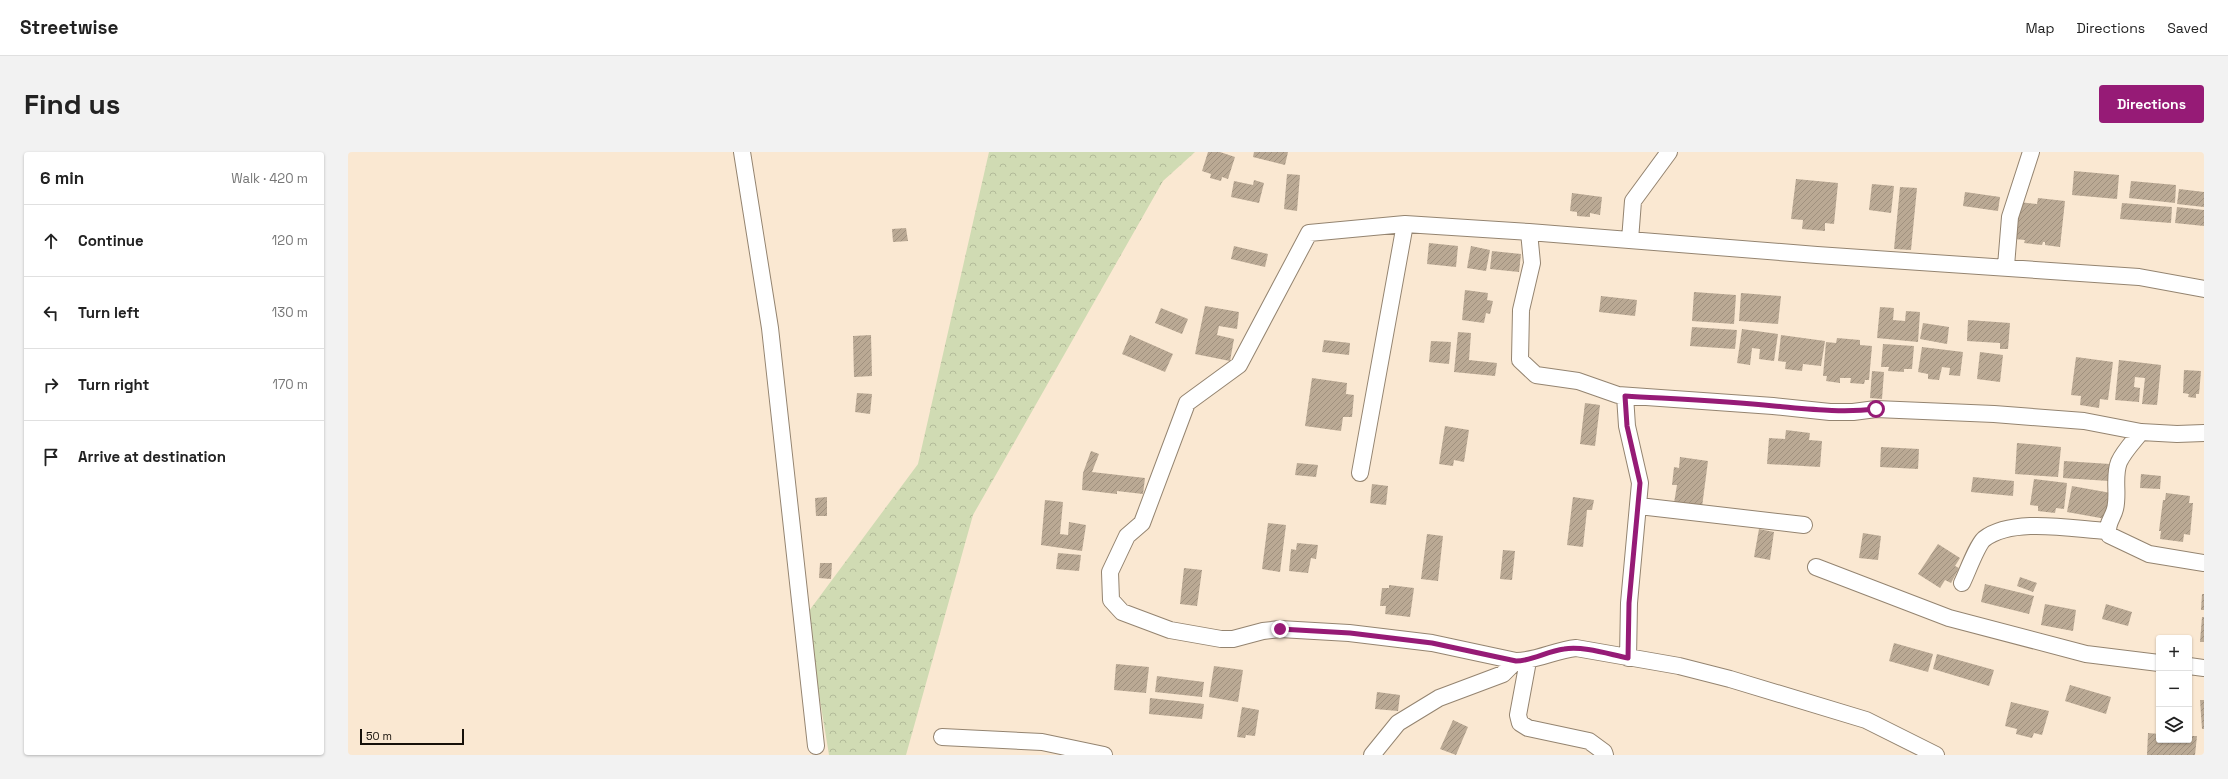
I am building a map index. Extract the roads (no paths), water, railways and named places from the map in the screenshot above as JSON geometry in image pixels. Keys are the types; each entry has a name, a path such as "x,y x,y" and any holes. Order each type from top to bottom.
{"street":[{"path":"742,152 770,328 816,746"},
{"path":"1630,240 1633,201 1669,152"},
{"path":"2006,266 2010,217 2031,152"},
{"path":"1522,661 1432,643 1350,633 1280,629 1263,631 1233,639 1221,639 1170,630 1122,612 1111,600 1110,572 1127,536 1142,523 1188,403 1239,364 1309,233 1405,224 1529,232 1817,255 2006,266 2140,277 2204,289"},
{"path":"1360,473 1405,224"},
{"path":"1529,232 1532,263 1521,310 1520,360 1536,375 1578,381 1625,396 1773,406 1830,412 1853,412 1876,409 1994,414 2084,421 2141,432 2177,434 2204,433"},
{"path":"1625,396 1627,426 1640,483 1629,603 1628,658"},
{"path":"2107,531 2115,509 2117,468 2120,460 2141,432"},
{"path":"1639,506 1804,525"},
{"path":"1962,583 1983,540 2003,528 2026,526 2107,531"},
{"path":"2107,531 2109,535 2149,554 2204,563"},
{"path":"1816,567 1949,618 2086,654 2156,663"},
{"path":"1372,755 1398,723 1439,698 1503,674 1522,661 1562,649 1576,648 1679,666 1730,679 1866,720 1936,755"},
{"path":"1522,661 1518,715 1520,723 1528,728 1589,741 1604,752 1605,755"},
{"path":"2192,666 2204,668"},
{"path":"942,737 1042,742 1104,755"}]}
